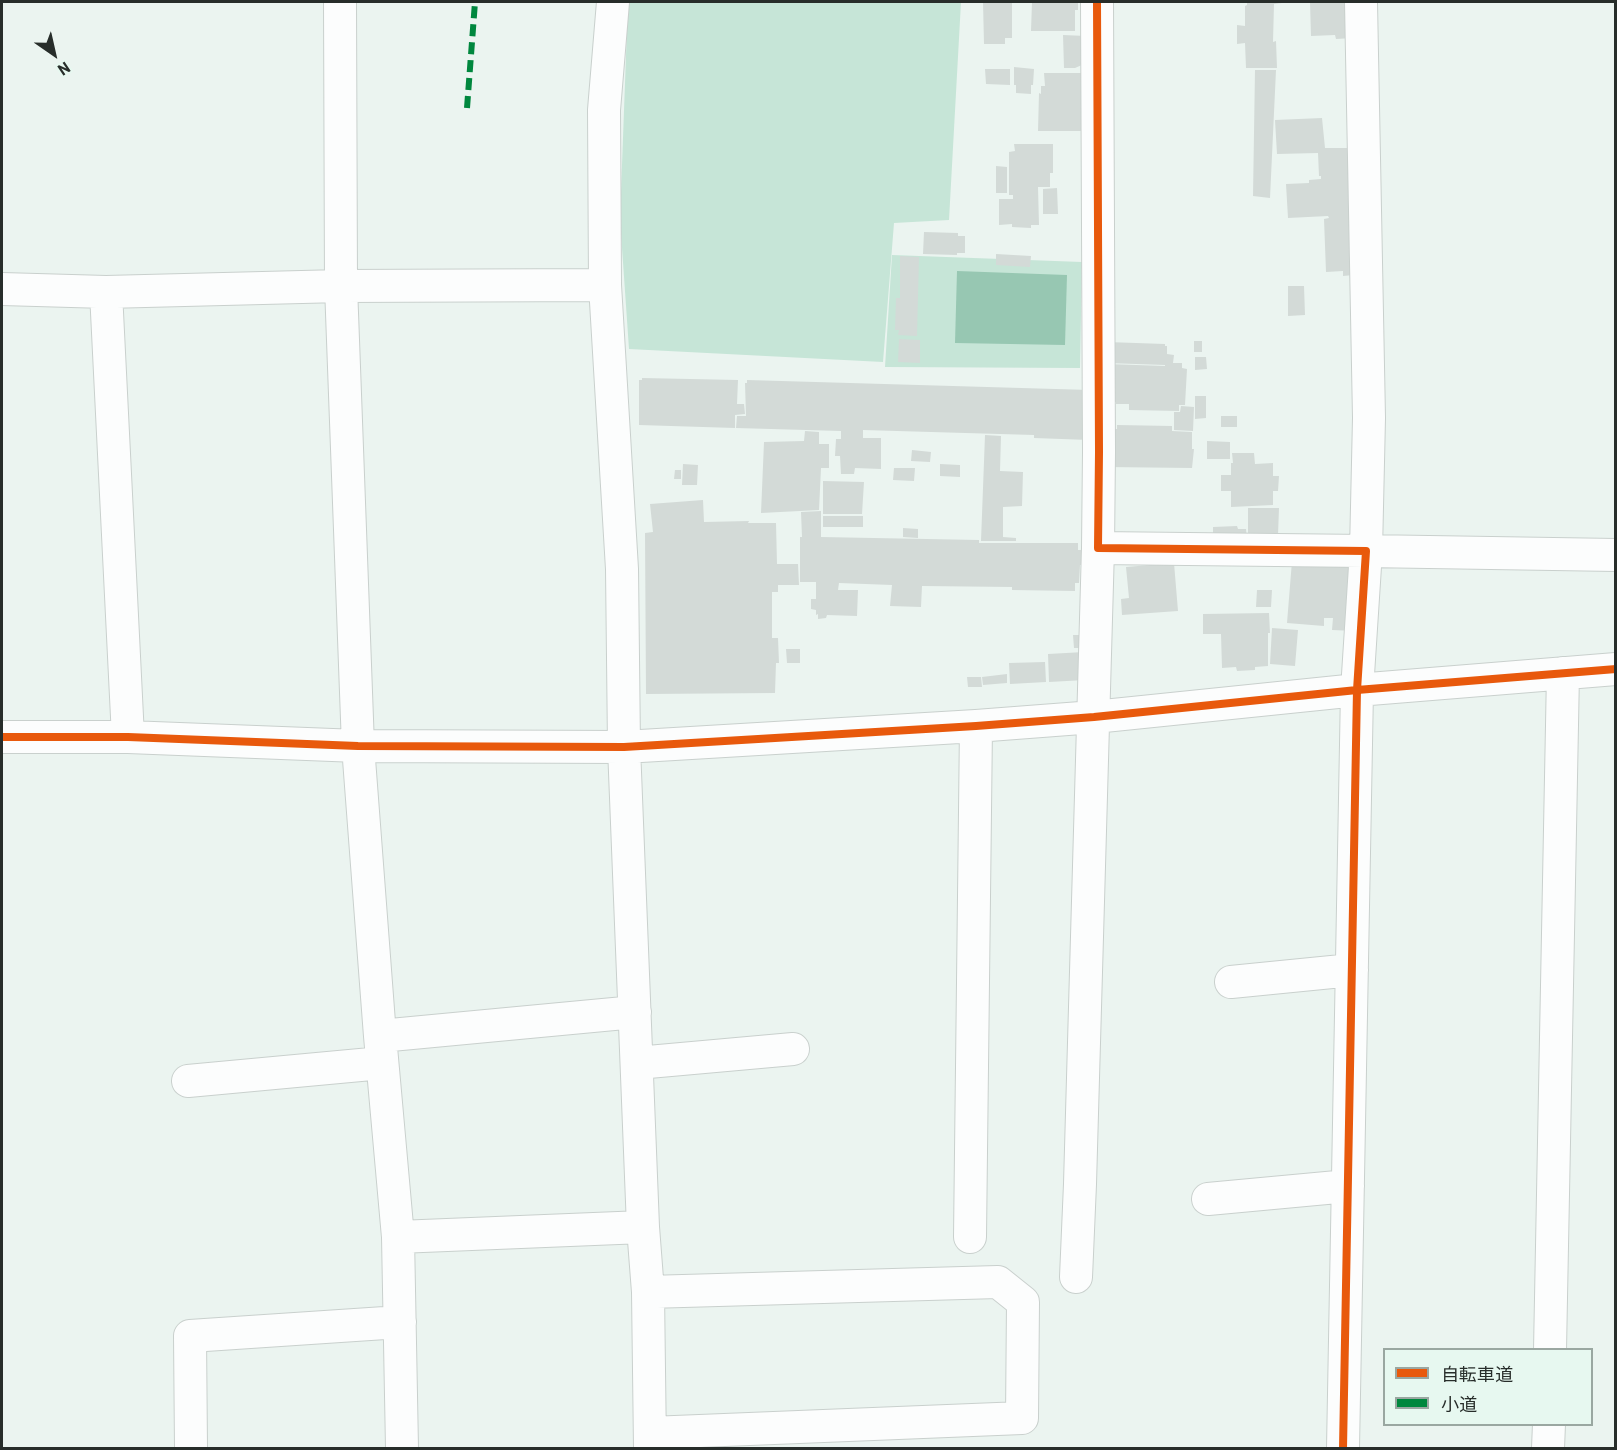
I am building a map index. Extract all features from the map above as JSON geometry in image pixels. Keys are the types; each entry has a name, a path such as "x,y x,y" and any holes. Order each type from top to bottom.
{"street":[{"path":"340,2 341,286 358,747 398,1237 402,1449"},
{"path":"613,2 604,110 605,285 622,569 624,747 643,1227 648,1292 650,1441 1022,1418 1023,1302 998,1282 648,1292"},
{"path":"1076,1277 1098,548 1097,2"},
{"path":"1343,1449 1357,690 1366,551 1369,418 1361,2"},
{"path":"2,289 106,292 341,286 605,285"},
{"path":"106,292 128,737"},
{"path":"1098,548 1616,555"},
{"path":"2,737 128,737 358,747 624,747 1094,717 1357,690 1616,669"},
{"path":"1550,1348 1563,673"},
{"path":"970,1237 975,726"},
{"path":"1231,982 1352,970"},
{"path":"188,1081 381,1049 635,1012"},
{"path":"637,1064 793,1049"},
{"path":"1208,1199 1348,1186"},
{"path":"398,1237 643,1227"},
{"path":"191,1449 190,1336 400,1322"},
{"path":"1548,1449 1549,1426"}],"shaded area":[{"path":"628,2 961,2 949,220 894,223 883,362 629,349 620,219"},
{"path":"892,255 1082,262 1080,368 885,367"},
{"path":"957,271 1067,275 1065,345 955,343"}],"building":[{"path":"983,2 1012,2 1012,38 1005,38 1005,44 984,44"},
{"path":"1032,2 1078,2 1078,10 1075,10 1075,31 1031,31"},
{"path":"1247,2 1282,2 1274,4 1273,42 1276,41 1277,68 1246,68 1245,43 1237,44 1237,25 1245,26"},
{"path":"1310,2 1355,2 1353,38 1336,39 1335,35 1311,36"},
{"path":"1063,35 1086,36 1091,61 1075,68 1064,68"},
{"path":"1014,67 1034,69 1031,94 1016,93"},
{"path":"985,69 1010,69 1010,85 986,84"},
{"path":"1255,70 1276,70 1270,198 1253,196"},
{"path":"1044,73 1088,73 1087,131 1038,131 1039,93 1041,94 1041,86 1045,86"},
{"path":"1322,118 1325,148 1355,148 1354,275 1343,276 1343,271 1326,272 1324,219 1329,218 1328,216 1288,218 1286,184 1309,183 1309,180 1321,179 1318,153 1277,154 1275,120"},
{"path":"1014,144 1053,144 1053,173 1050,173 1050,187 1038,187 1039,225 1031,225 1031,228 1012,227 1012,224 999,225 999,199 1013,199 1013,195 1009,195 1009,152 1015,151"},
{"path":"996,166 1007,167 1007,193 996,193"},
{"path":"1057,188 1058,214 1043,214 1043,189"},
{"path":"924,232 958,233 958,236 965,236 965,253 957,253 957,255 923,254"},
{"path":"996,254 1031,256 1030,267 996,265"},
{"path":"900,256 919,257 917,336 898,335 899,330 895,330 896,298 900,298"},
{"path":"1288,286 1304,286 1305,315 1288,316"},
{"path":"899,339 920,340 920,363 898,362"},
{"path":"1194,341 1202,341 1202,352 1194,352"},
{"path":"1107,342 1165,344 1167,354 1174,355 1173,363 1182,363 1182,368 1187,369 1185,405 1179,405 1179,411 1129,410 1129,404 1106,402 1107,364 1165,366 1107,363"},
{"path":"1195,357 1206,357 1207,369 1195,370"},
{"path":"642,378 738,380 737,404 744,404 745,414 735,415 735,428 639,425 639,380"},
{"path":"747,380 1090,390 1089,440 1034,438 1034,435 863,430 863,438 881,438 881,469 855,468 854,474 841,474 840,456 835,456 836,439 841,439 841,431 736,428 737,416 746,416 745,383"},
{"path":"1195,396 1206,396 1206,418 1195,419"},
{"path":"1181,406 1194,407 1193,431 1174,430 1174,412 1180,412"},
{"path":"1221,416 1237,416 1237,427 1221,427"},
{"path":"1117,425 1172,426 1172,431 1192,432 1192,449 1194,449 1192,468 1106,467 1109,431 1115,431"},
{"path":"805,431 819,432 819,444 829,444 829,468 821,468 819,510 761,513 764,442 804,441"},
{"path":"985,435 1001,436 1000,471 1023,472 1022,506 1003,507 1003,537 1016,538 1016,541 981,541"},
{"path":"1207,441 1230,442 1230,459 1207,459"},
{"path":"912,450 931,452 930,462 911,461"},
{"path":"1232,453 1254,453 1255,464 1273,463 1273,476 1279,476 1278,491 1273,491 1273,505 1231,507 1231,491 1221,491 1221,475 1231,475"},
{"path":"683,464 698,465 697,485 682,485"},
{"path":"940,464 960,465 960,477 940,476"},
{"path":"894,468 915,468 914,481 893,480"},
{"path":"675,470 681,470 681,479 674,479"},
{"path":"823,481 864,482 862,514 823,514"},
{"path":"703,500 704,522 776,523 777,564 798,564 799,585 778,585 778,592 772,592 772,638 778,638 779,663 776,663 775,693 646,694 645,533 653,532 650,504"},
{"path":"1248,508 1279,508 1278,535 1249,541"},
{"path":"821,511 821,537 979,540 979,543 1078,543 1078,550 1084,550 1084,565 1080,565 1079,583 1075,583 1075,591 1012,590 1012,587 922,586 921,607 890,606 892,585 839,583 838,590 858,590 857,616 827,615 826,618 818,619 816,610 811,609 811,599 816,599 816,582 800,582 800,537 802,537 801,512"},
{"path":"823,516 863,516 863,527 823,527"},
{"path":"1237,526 1238,529 1246,529 1247,540 1213,540 1213,527"},
{"path":"903,528 918,529 918,538 903,537"},
{"path":"1292,561 1362,562 1355,631 1332,630 1333,618 1324,618 1324,626 1287,623"},
{"path":"1174,563 1178,611 1122,615 1121,599 1129,598 1126,567"},
{"path":"1257,590 1272,590 1271,607 1256,607"},
{"path":"1269,613 1268,666 1255,667 1255,670 1237,671 1236,667 1222,668 1221,634 1203,634 1203,614"},
{"path":"1272,628 1298,630 1295,666 1270,664"},
{"path":"1073,635 1086,635 1086,648 1074,648"},
{"path":"786,649 800,649 800,663 787,663"},
{"path":"1084,652 1085,680 1049,682 1048,654"},
{"path":"1045,662 1046,682 1010,684 1009,663"},
{"path":"1007,674 1007,683 983,685 982,677"},
{"path":"967,677 981,677 982,687 968,687"}],"marked path":[{"path":"467,108 475,2"}],"cycle path":[{"path":"1097,2 1098,548 1366,551 1357,690 1343,1448"},
{"path":"2,737 128,737 358,746 624,747 1094,717 1357,690 1616,669"}]}
